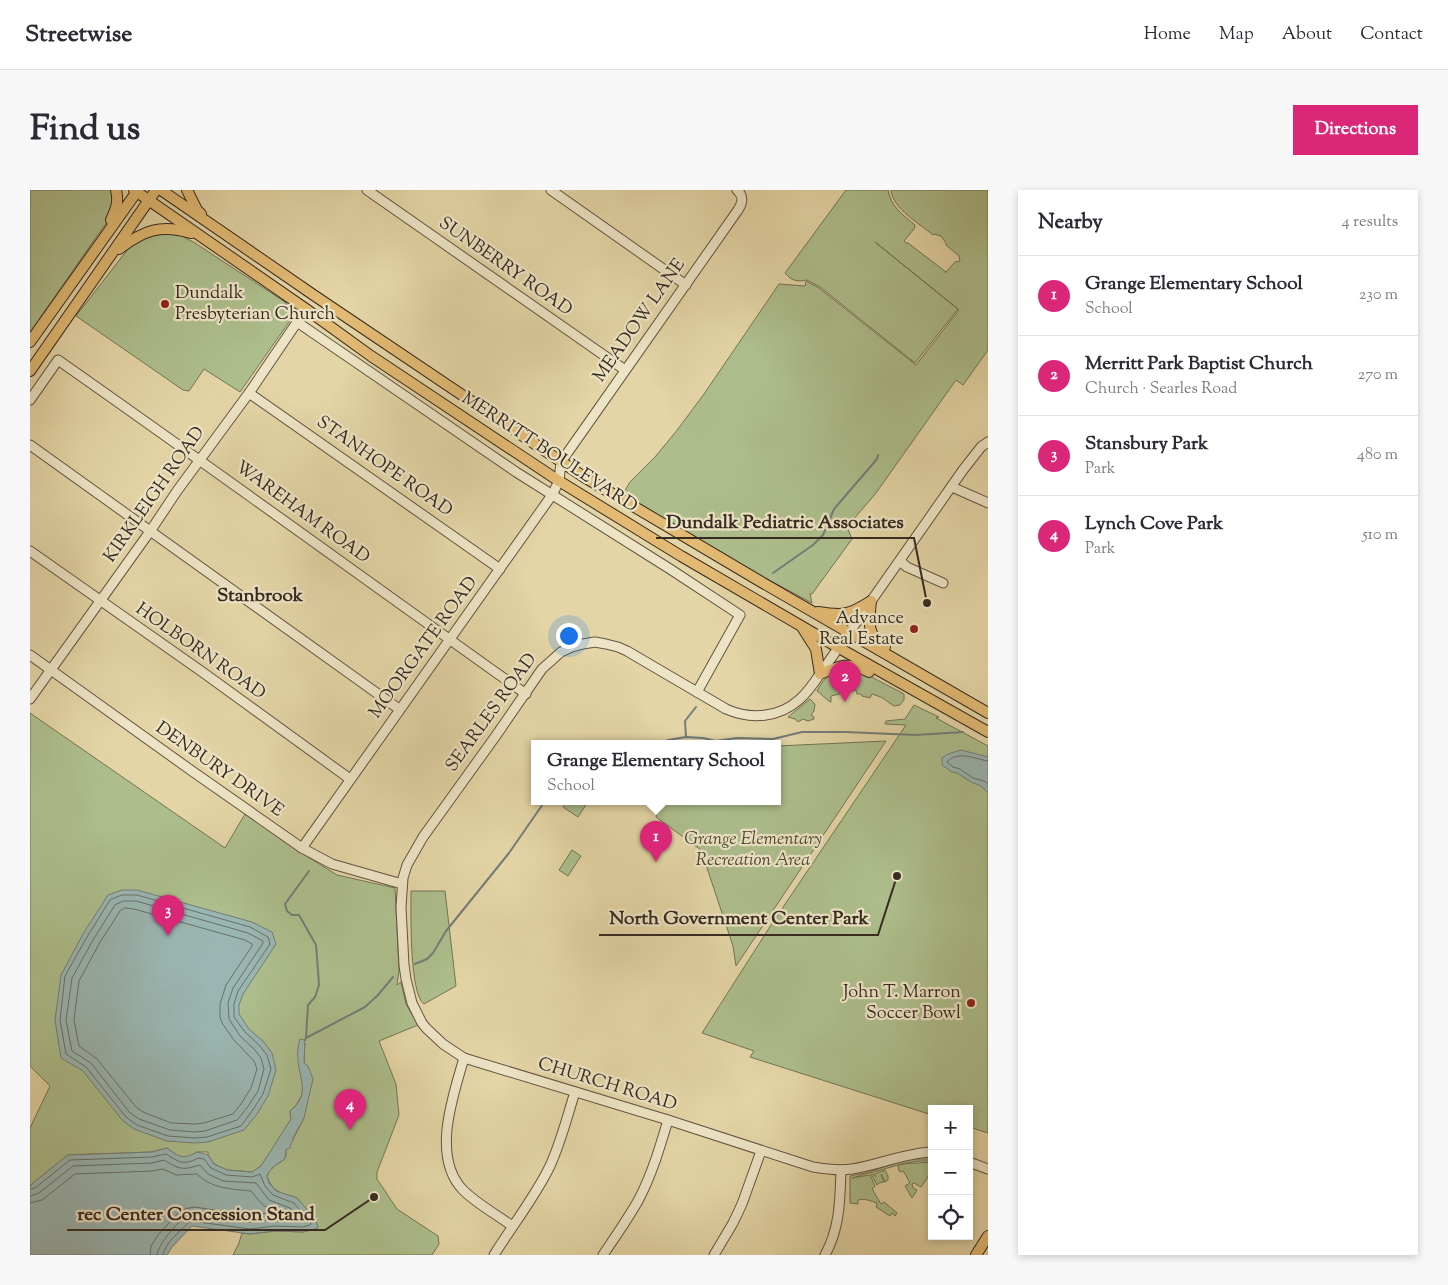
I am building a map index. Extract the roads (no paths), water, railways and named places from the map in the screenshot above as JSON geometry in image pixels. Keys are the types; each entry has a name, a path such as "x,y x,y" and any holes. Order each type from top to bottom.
{"main road":[{"path":"102,242 117,205 116,190"},
{"path":"30,371 156,190"},
{"name":"MERRITT BOULEVARD","path":"161,190 561,462 685,538 988,713"},
{"path":"187,190 197,210 210,224"},
{"path":"30,342 136,191"},
{"name":"MERRITT BOULEVARD","path":"136,191 371,356 559,481 681,556 988,732"},
{"path":"110,256 131,240 150,230 174,229 198,235"},
{"path":"30,360 49,334 71,312"},
{"path":"810,610 840,615 851,613 871,601"},
{"path":"871,601 869,621 875,639 896,654 931,674 949,692"},
{"path":"800,625 816,649 820,674 846,665 857,666 888,682 900,682"},
{"path":"976,1255 988,1236"}],"street":[{"name":"SUNBERRY ROAD","path":"367,190 625,370"},
{"path":"551,190 686,285"},
{"name":"MEADOW LANE","path":"561,462 738,210 742,202 739,194"},
{"name":"KIRKLEIGH ROAD","path":"30,700 199,459 249,393 306,309"},
{"name":"MERRITT BOULEVARD","path":"297,322 412,402 552,495 740,615 697,692"},
{"name":"WAREHAM ROAD","path":"30,400 58,360 526,694"},
{"name":"STANHOPE ROAD","path":"249,393 500,569"},
{"name":"SEARLES ROAD","path":"402,884 408,865 423,837 542,670 561,652 595,642 618,647 735,713 757,716 766,715 784,710 793,704 809,689 974,456 988,442"},
{"path":"30,445 399,709"},
{"name":"MOORGATE ROAD","path":"302,848 552,495 559,481 561,462"},
{"path":"952,487 988,503"},
{"name":"HOLBORN ROAD","path":"30,551 350,780"},
{"path":"900,561 907,567 943,583"},
{"name":"DENBURY DRIVE","path":"30,655 302,848 332,864 402,884"},
{"name":"CHURCH ROAD","path":"402,884 401,907 404,965 412,1003 424,1026 443,1044 464,1058 668,1120 812,1167 841,1170 859,1168 900,1156 928,1152"},
{"path":"464,1058 452,1102 448,1127 446,1140 448,1161 451,1171 462,1189 512,1226"},
{"path":"494,1255 550,1167 563,1134 575,1092"},
{"path":"604,1255 643,1191 668,1120"},
{"path":"714,1255 742,1204 762,1151"},
{"path":"973,1163 988,1169"},
{"path":"825,1255 835,1232 839,1213 841,1170"}],"water":[{"path":"961,750 988,757 988,793 981,786 942,765 942,758"},
{"path":"122,890 137,890 252,922 272,932 276,944 243,994 239,1005 239,1014 249,1029 263,1041 272,1053 276,1070 268,1096 244,1130 208,1142 195,1143 167,1141 134,1129 123,1121 83,1071 61,1058 55,1020 61,975 83,934 108,895"},
{"path":"300,1039 305,1040 304,1063 308,1066 313,1079 304,1118 293,1138 290,1148 286,1150 285,1159 272,1168 267,1176 269,1183 276,1191 297,1198 316,1220 318,1228 304,1232 275,1231 250,1234 192,1226 167,1255 30,1255 30,1187 68,1155 152,1152 167,1148 175,1154 185,1157 197,1152 208,1155 214,1164 227,1170 252,1172 261,1166 291,1119 290,1111 300,1099 302,1093 298,1054"}],"waterway":[{"path":"773,573 813,545 823,535 834,509 877,459 878,455"},
{"path":"686,737 685,721 696,707"},
{"path":"723,740 737,738 773,739 802,732 916,735 963,732"},
{"path":"668,740 686,737 712,740"},
{"path":"415,964 427,959 433,953 446,931 509,853 542,805"},
{"path":"306,1038 308,1005 315,997 319,985 316,945 299,915 292,915 287,911 285,904 309,871"},
{"path":"305,1040 365,1007 393,977"}],"place":[{"name":"Dundalk Presbyterian Church","path":"165,304"},
{"name":"Dundalk Pediatric Associates","path":"927,603"},
{"name":"Advance Real Estate","path":"914,629"},
{"name":"Merritt Park Baptist Church","path":"845,702"},
{"name":"Grange Elementary School","path":"656,862"},
{"name":"North Government Center Park","path":"897,876"},
{"name":"Stansbury Park","path":"168,936"},
{"name":"John T. Marron Soccer Bowl","path":"971,1003"},
{"name":"Lynch Cove Park","path":"350,1130"},
{"name":"rec Center Concession Stand","path":"374,1197"}],"district":[{"name":"Stanbrook","path":"260,596"}],"park label":[{"name":"Grange Elementary Recreation Area","path":"753,850"}]}
